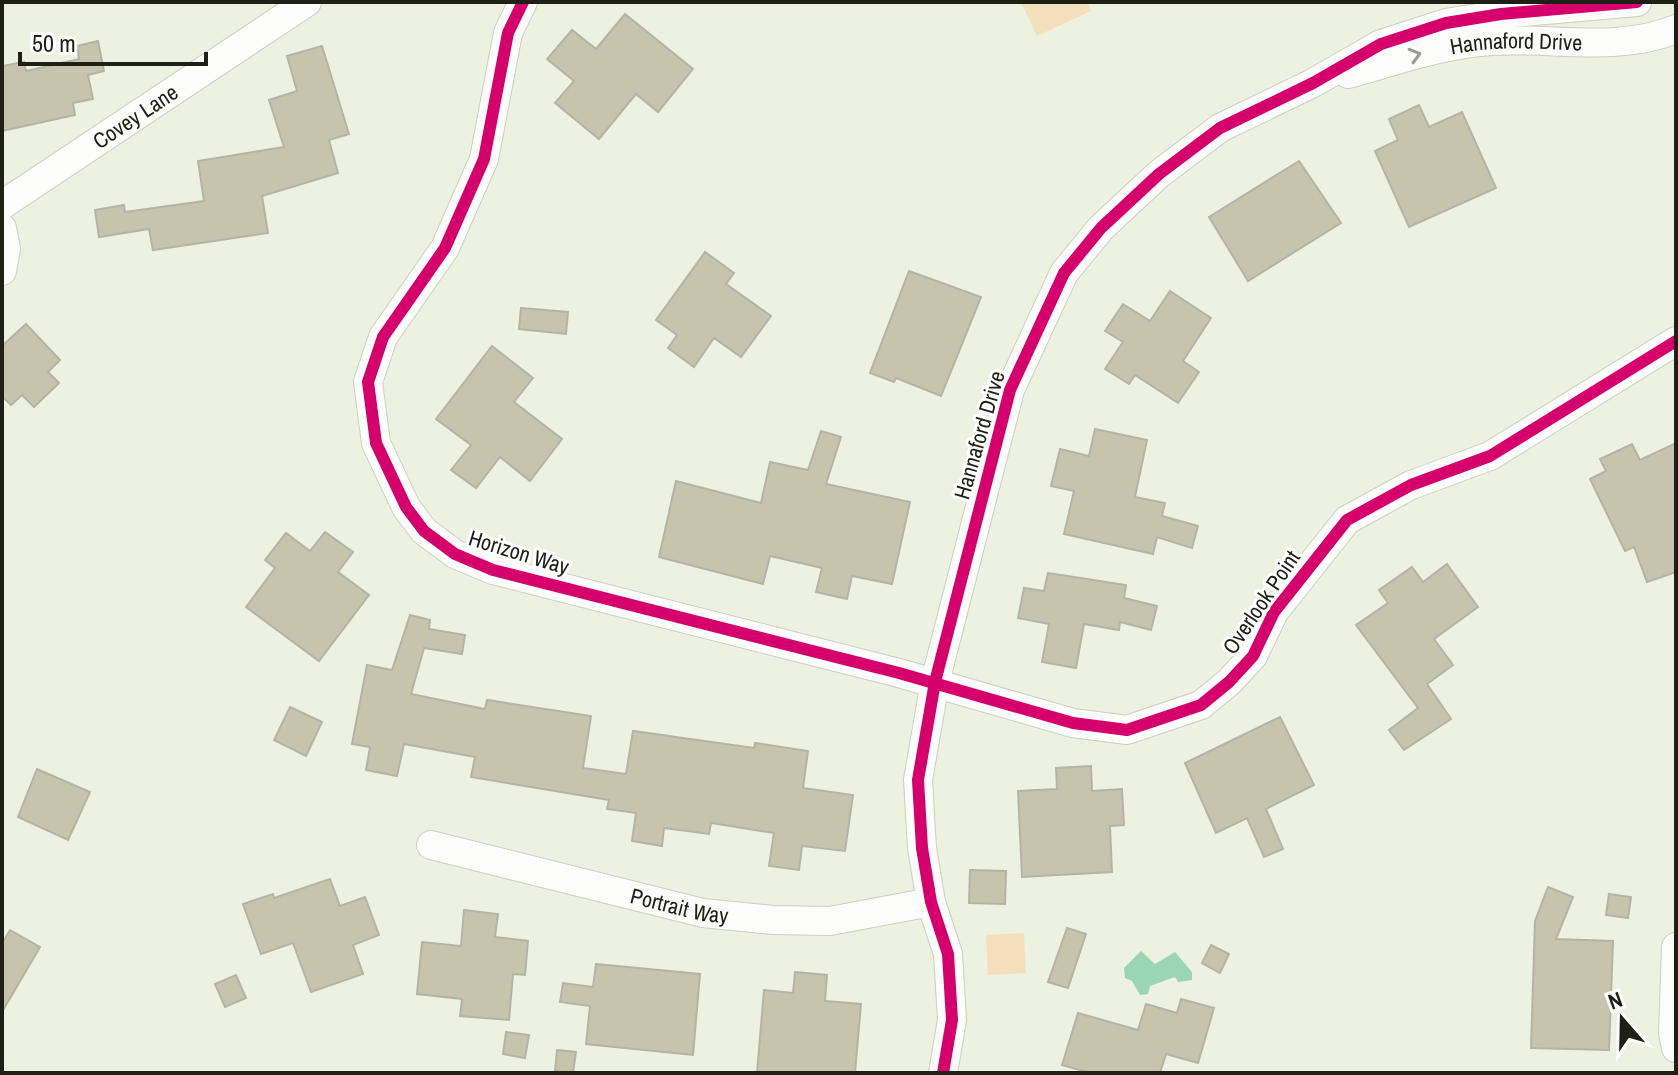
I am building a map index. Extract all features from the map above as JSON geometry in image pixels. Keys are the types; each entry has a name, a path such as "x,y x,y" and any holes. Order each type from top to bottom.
{"street":[{"name":"Covey Lane","path":"2,205 307,2"},
{"name":"Horizon Way","path":"523,2 508,33 496,82 484,159 445,248 383,337 368,382 376,443 406,507 424,531 455,554 493,570 935,682"},
{"name":"Hannaford Drive","path":"943,1073 952,1020 948,954 931,902 922,848 918,780 935,682 1010,390 1064,273 1101,228 1171,165 1220,128 1313,83 1381,44 1446,23 1501,14 1637,2"},
{"name":"Hannaford Drive","path":"1313,83 1436,49 1490,41 1606,44 1676,29"},
{"path":"2,228 6,249 2,271"},
{"name":"Overlook Point","path":"935,682 1073,723 1127,730 1201,705 1253,656 1274,612 1347,520 1411,485 1490,456 1676,341"},
{"name":"Portrait Way","path":"431,845 703,913 773,920 830,921 931,902"},
{"path":"1676,947 1673,1033 1676,1048"}],"shaded area":[{"path":"1021,2 1087,2 1091,11 1037,36"},
{"path":"1024,933 1026,973 988,975 986,935"},
{"path":"1141,951 1155,964 1175,952 1192,972 1192,980 1178,982 1175,977 1150,986 1148,994 1140,995 1132,981 1125,978 1124,968"}],"building":[{"path":"625,14 693,69 658,112 636,94 599,139 555,103 574,81 547,59 572,30 596,49"},
{"path":"98,41 104,71 88,75 93,99 73,103 75,115 2,131 2,66 24,62 26,71 79,59 77,46"},
{"path":"322,46 349,134 329,140 338,173 262,196 268,233 153,250 149,229 99,237 95,210 124,205 125,212 204,201 198,161 284,147 269,100 297,91 287,56"},
{"path":"1419,105 1429,127 1462,112 1496,188 1409,227 1375,151 1398,140 1389,119"},
{"path":"1299,161 1341,223 1248,281 1209,217"},
{"path":"705,252 734,273 726,284 771,316 741,357 714,338 694,367 668,348 677,335 656,320"},
{"path":"909,271 981,297 941,396 896,378 894,382 870,373"},
{"path":"1170,291 1211,318 1183,361 1199,372 1178,403 1135,375 1129,384 1105,369 1123,342 1105,331 1123,304 1150,321"},
{"path":"521,308 568,312 566,334 519,329"},
{"path":"26,324 60,360 48,372 59,383 34,407 22,395 11,405 2,396 2,346"},
{"path":"492,346 533,378 514,402 562,439 530,481 500,457 476,488 451,470 471,445 436,419"},
{"path":"1095,429 1147,440 1135,497 1165,503 1162,516 1198,526 1192,548 1157,537 1153,554 1064,534 1074,491 1051,486 1060,449 1089,456"},
{"path":"821,431 841,437 826,484 910,502 892,584 852,576 847,599 816,592 822,568 770,556 763,584 659,557 676,481 761,503 770,462 808,470"},
{"path":"1676,443 1676,572 1647,582 1634,547 1625,551 1590,479 1606,471 1600,459 1632,444 1640,460"},
{"path":"325,532 353,552 338,572 369,595 319,661 246,607 275,568 265,560 286,533 310,551"},
{"path":"1447,564 1478,607 1434,639 1453,665 1427,684 1451,719 1404,750 1389,730 1418,708 1356,625 1388,603 1379,590 1412,567 1423,582"},
{"path":"1048,573 1126,585 1124,598 1157,606 1151,630 1120,622 1119,630 1084,624 1076,668 1042,662 1049,624 1018,618 1024,588 1044,591"},
{"path":"410,615 430,620 429,629 465,635 462,654 424,648 411,694 485,709 487,700 591,716 583,768 626,774 633,731 754,748 755,743 808,751 803,788 853,795 845,851 802,846 799,870 769,866 774,833 711,823 709,834 664,828 662,846 632,841 636,813 607,809 609,800 471,777 475,757 404,744 397,776 366,770 370,747 352,744 367,665 392,670"},
{"path":"290,707 322,722 306,756 274,740"},
{"path":"1280,717 1314,785 1266,809 1283,849 1264,857 1247,818 1216,833 1185,763"},
{"path":"1091,766 1092,791 1122,789 1124,825 1110,826 1112,872 1022,877 1018,791 1057,789 1056,768"},
{"path":"37,769 90,792 68,840 18,817"},
{"path":"970,870 1006,871 1005,904 969,903"},
{"path":"330,879 340,906 365,897 379,935 353,945 363,974 311,992 293,943 261,954 243,904 273,894 274,898"},
{"path":"1548,887 1573,897 1556,939 1613,941 1609,1050 1531,1048 1535,921"},
{"path":"1609,894 1631,897 1628,918 1606,915"},
{"path":"464,910 498,914 495,937 528,941 525,975 513,974 509,1020 460,1016 462,999 417,994 422,942 461,946"},
{"path":"1067,928 1086,934 1068,988 1048,982"},
{"path":"10,930 40,947 2,1012 2,944"},
{"path":"1211,945 1229,954 1220,973 1202,963"},
{"path":"596,964 700,974 693,1055 586,1044 590,1006 560,1002 563,983 593,987"},
{"path":"795,972 827,975 825,1001 861,1004 855,1073 757,1073 764,990 793,993"},
{"path":"236,975 246,998 225,1007 215,984"},
{"path":"1181,999 1214,1008 1198,1063 1166,1054 1160,1073 1091,1073 1062,1065 1078,1013 1138,1030 1146,1004 1177,1013"},
{"path":"506,1032 529,1035 525,1058 503,1054"},
{"path":"557,1050 576,1052 573,1073 555,1071"}],"cycle path":[{"path":"523,2 508,33 484,159 445,248 383,337 368,382 376,443 406,507 424,531 455,554 493,570 899,673 1073,723 1127,730 1201,705 1229,682 1253,656 1274,612 1347,520 1411,485 1490,456 1676,341"},
{"path":"943,1073 952,1020 948,954 931,902 922,848 918,780 935,682 1010,390 1064,273 1101,228 1159,174 1220,128 1313,83 1381,44 1446,23 1501,14 1637,2"}]}
